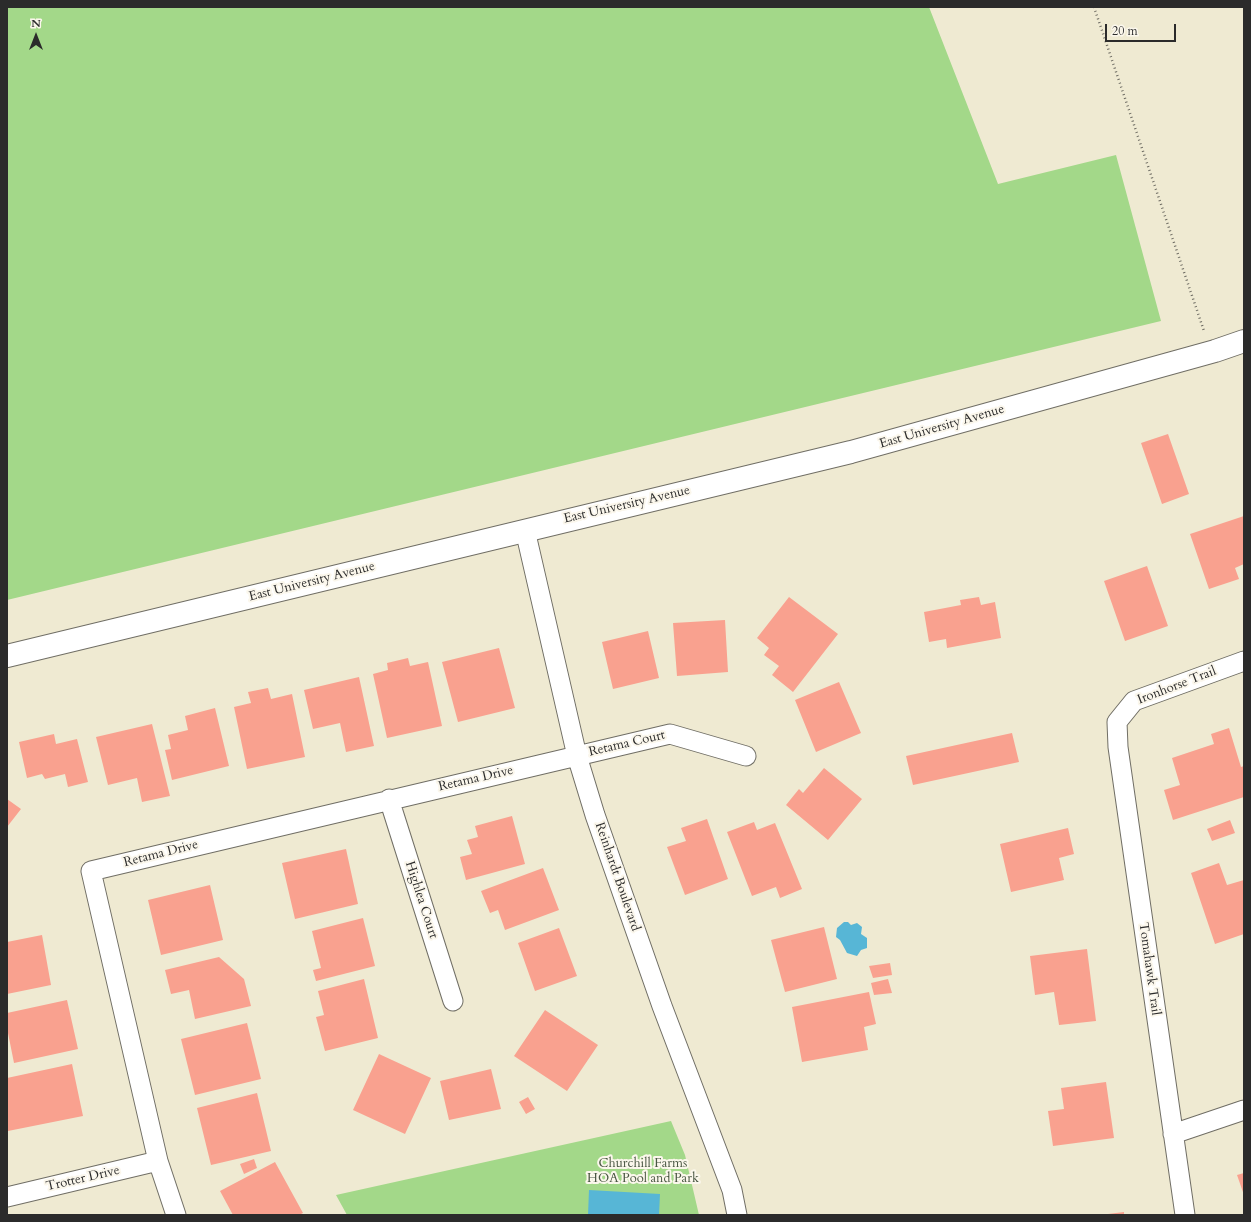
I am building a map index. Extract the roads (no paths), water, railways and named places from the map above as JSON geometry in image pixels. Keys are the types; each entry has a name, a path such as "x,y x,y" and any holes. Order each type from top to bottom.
{"main road":[{"name":"East University Avenue","path":"7,656 851,452 1215,351 1244,341"}],"street":[{"name":"Reinhardt Boulevard","path":"525,530 577,756 595,815 657,991 732,1190 737,1215"},
{"name":"Ironhorse Trail","path":"1117,722 1134,701 1244,661"},
{"name":"Tomahawk Trail","path":"1117,722 1118,747 1172,1134 1185,1215"},
{"name":"Retama Court","path":"577,756 670,734 746,756"},
{"name":"Retama Drive","path":"176,1215 158,1161 91,871 389,799 577,756"},
{"name":"Highlea Court","path":"389,799 453,1001"},
{"path":"1172,1134 1244,1110"},
{"name":"Trotter Drive","path":"7,1197 158,1161"}],"water":[{"path":"844,922 848,922 851,925 857,923 862,927 861,934 867,938 867,948 861,950 857,956 847,953 840,940 836,937 837,928"},
{"path":"589,1190 660,1194 659,1215 588,1215"}],"park label":[{"name":"Churchill Farms HOA Pool and Park","path":"643,1172"}]}
